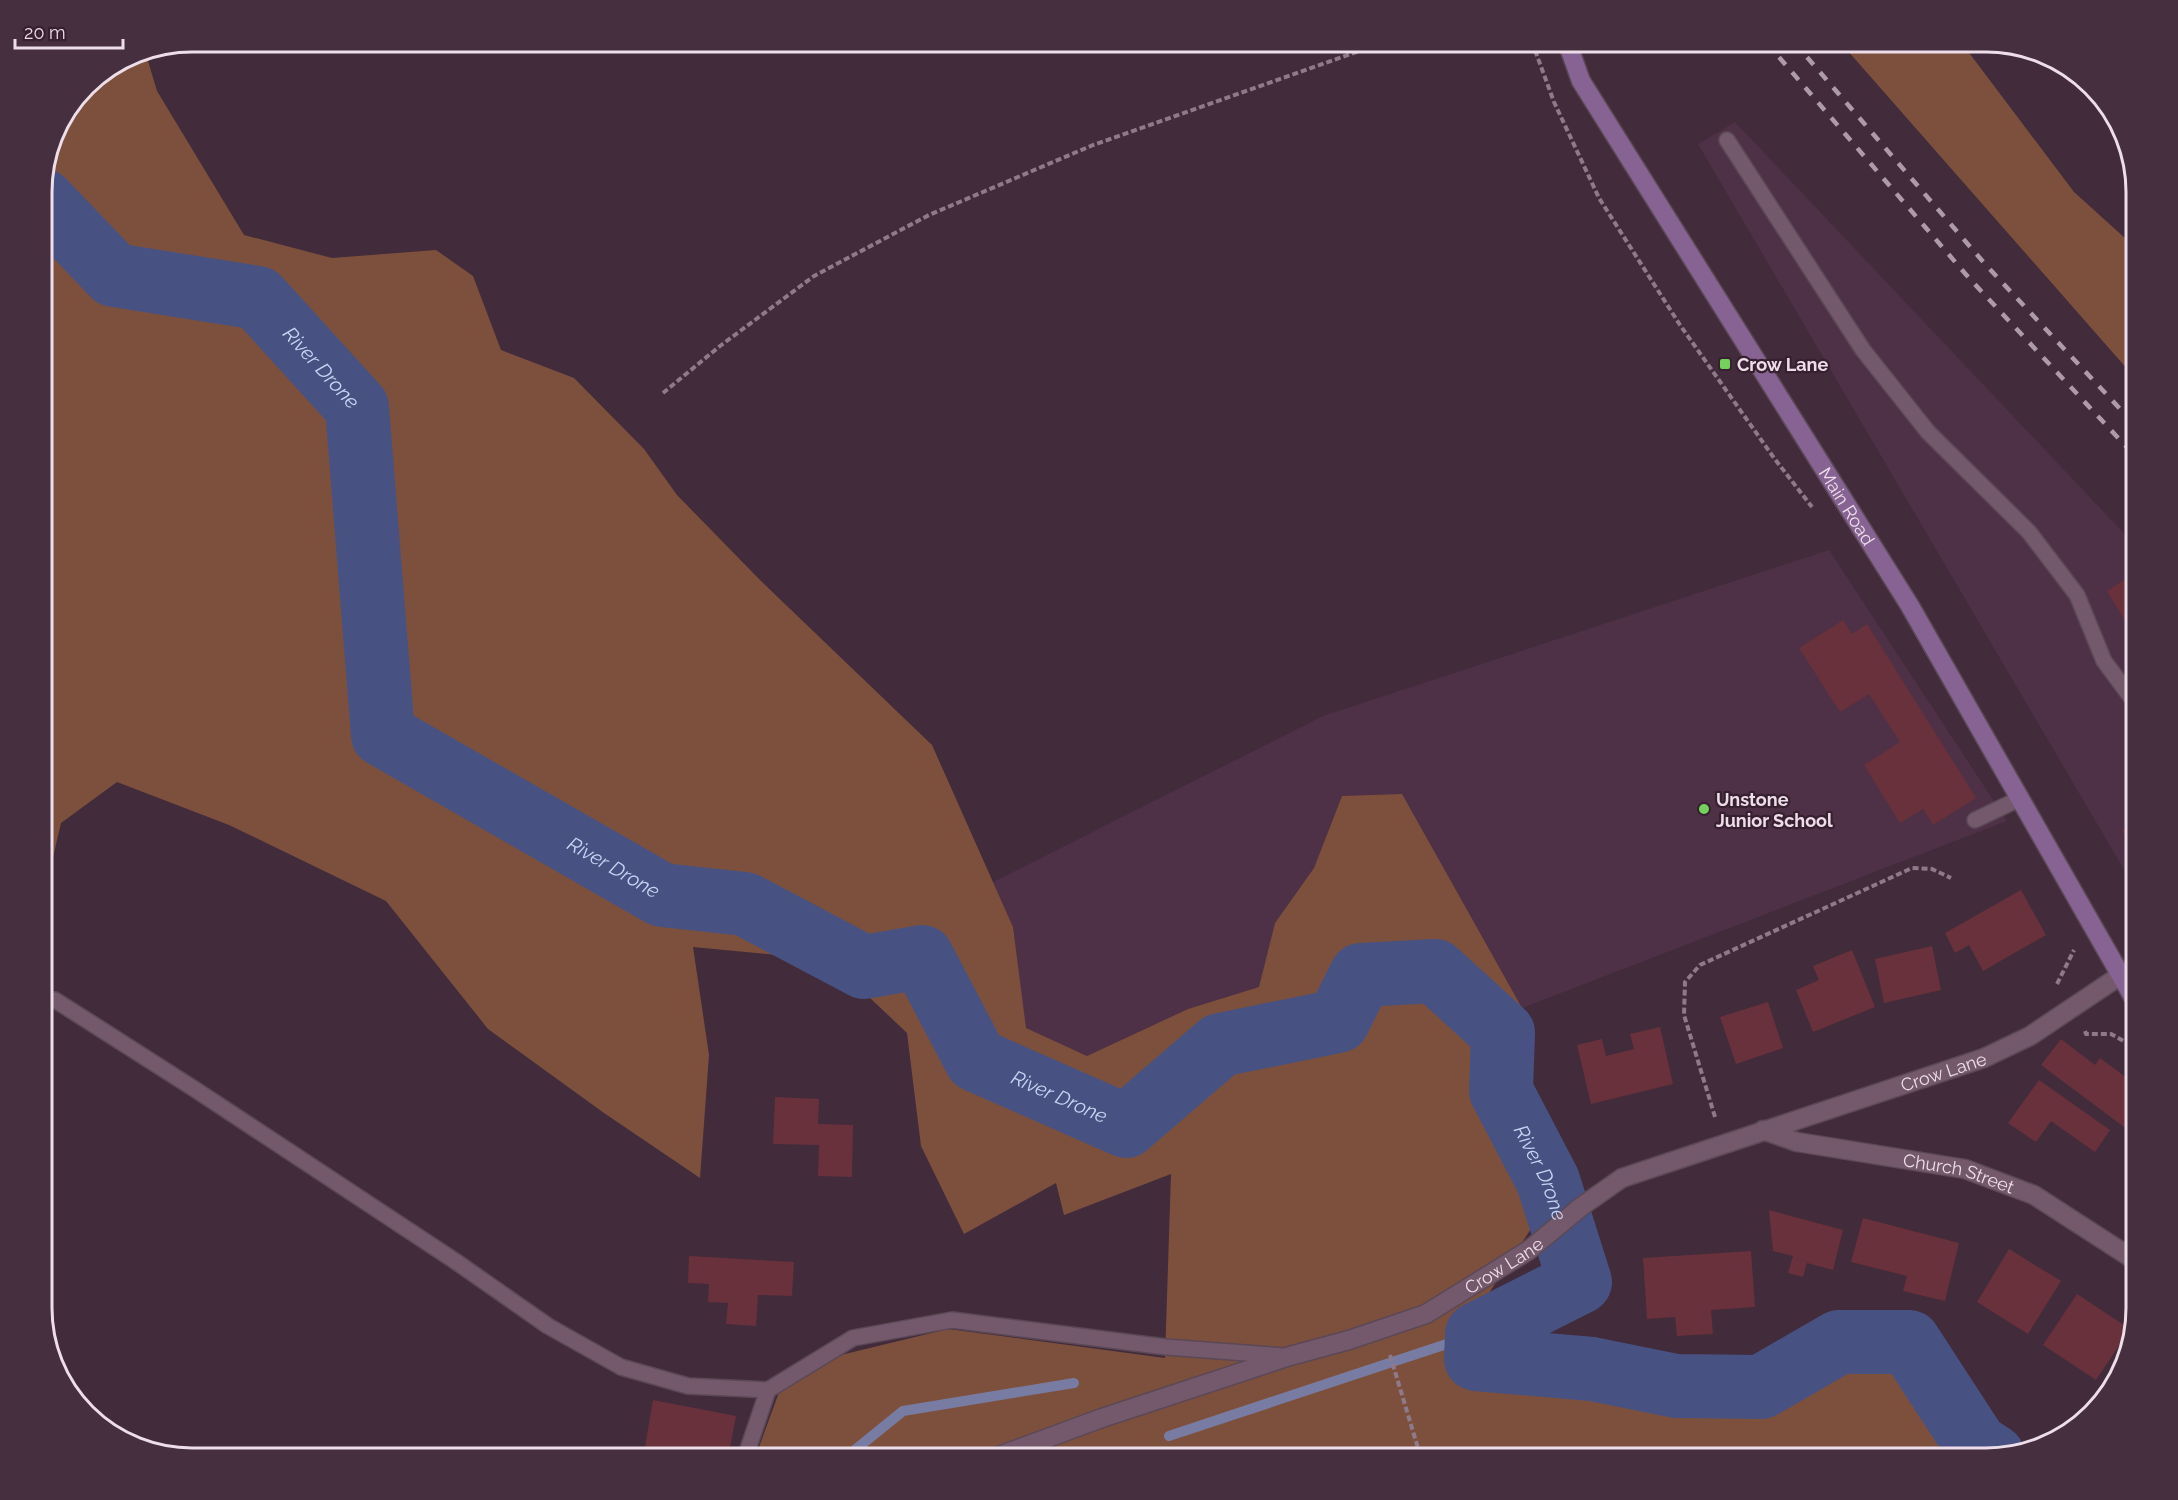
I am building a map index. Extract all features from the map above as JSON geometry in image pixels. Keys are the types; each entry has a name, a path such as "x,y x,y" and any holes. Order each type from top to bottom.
{"main road":[{"name":"Main Road","path":"1571,52 1581,81 1910,606 2126,984"}],"street":[{"name":"Crow Lane","path":"1020,1448 1102,1418 1426,1314 1529,1250 1582,1206 1622,1178 1984,1058 2030,1036 2121,975"},
{"name":"Church Street","path":"1763,1130 1797,1142 1965,1169 2034,1195 2126,1255"}],"lane":[{"path":"1727,140 1863,350 1928,432 2029,532 2077,595 2104,661 2126,691"},
{"path":"1975,820 2019,800"},
{"path":"55,1000 455,1261 548,1326 621,1367 688,1386 768,1390 853,1338 952,1320 1166,1347 1290,1356"},
{"path":"748,1448 768,1390"}],"path":[{"path":"663,393 720,346 814,276 929,215 1093,145 1357,52"},
{"path":"1536,52 1554,102 1599,198 1680,325 1774,458 1816,511"},
{"path":"1723,1143 1684,1015 1684,982 1700,964 1912,868 1932,869 1951,878"},
{"path":"2076,945 2056,985 2086,1034 2111,1034 2126,1042"},
{"path":"1382,1328 1418,1448"}],"shaded area":[{"path":"1849,52 1969,52 2074,192 2126,239 2126,368"},
{"path":"148,60 157,91 244,235 332,258 436,250 473,276 501,350 574,378 644,449 677,495 759,579 932,745 1013,927 1026,1028 1087,1056 1188,1009 1259,987 1275,923 1314,868 1342,796 1402,794 1522,1008 1548,1203 1464,1331 1470,1364 1590,1377 1672,1391 1762,1394 1843,1349 1890,1340 1969,1448 759,1448 785,1376 845,1354 948,1329 1165,1358 1171,1174 1064,1215 1056,1183 964,1234 921,1146 907,1033 869,997 778,955 693,947 709,1055 700,1178 604,1113 488,1029 386,901 229,825 117,782 61,823 53,857 53,183 55,165 71,122 93,93 114,76"},
{"path":"1735,122 2126,535 2126,873 1698,144"},
{"name":"Unstone Junior School","path":"1829,550 2007,821 1522,1008 1445,877 1342,796 1314,868 1275,923 1259,987 1188,1009 1087,1056 1025,1028 1013,927 993,882 1323,716"}],"building":[{"path":"2126,579 2126,622 2107,591"},
{"path":"1843,620 1852,634 1867,624 1976,798 1933,825 1923,809 1900,823 1864,765 1900,742 1869,694 1840,712 1799,648"},
{"path":"2021,890 2046,935 1983,971 1969,945 1955,953 1945,933"},
{"path":"1932,946 1941,990 1884,1003 1875,959"},
{"path":"1852,950 1875,1007 1813,1032 1796,990 1819,980 1813,966"},
{"path":"1768,1002 1783,1048 1736,1064 1720,1017"},
{"path":"1660,1027 1673,1084 1591,1104 1577,1045 1602,1039 1606,1056 1634,1049 1630,1034"},
{"path":"2061,1039 2095,1065 2100,1058 2126,1077 2126,1129 2041,1065"},
{"path":"2039,1080 2110,1130 2095,1152 2051,1121 2036,1142 2008,1123"},
{"path":"775,1097 819,1099 818,1124 853,1125 852,1177 818,1176 819,1145 773,1144"},
{"path":"1769,1210 1843,1230 1833,1270 1807,1263 1803,1277 1788,1273 1793,1256 1773,1251"},
{"path":"1863,1218 1959,1243 1945,1301 1903,1291 1907,1276 1851,1262"},
{"path":"2009,1249 2061,1281 2028,1334 1977,1302"},
{"path":"1751,1251 1755,1307 1711,1310 1713,1334 1677,1336 1675,1317 1647,1319 1643,1258"},
{"path":"689,1256 794,1262 792,1296 758,1295 756,1326 726,1324 728,1303 708,1302 709,1284 688,1283"},
{"path":"2077,1294 2124,1325 2121,1342 2096,1380 2043,1345"},
{"path":"653,1400 736,1416 730,1448 645,1448"}],"waterway":[{"name":"River Drone","path":"53,211 114,275 258,298 357,407 383,735 662,895 745,904 864,967 922,957 976,1060 1126,1126 1220,1045 1338,1021 1361,975 1435,971 1503,1033 1501,1091 1548,1181 1580,1282 1477,1334 1476,1359 1592,1369 1676,1386 1761,1387 1839,1342 1909,1342 1976,1445 1981,1448"},
{"path":"1169,1436 1477,1334"},
{"path":"857,1448 903,1411 1074,1383"}],"railway":[{"path":"1775,52 1969,278 2126,446"},
{"path":"1803,52 1985,264 2126,415"}],"place":[{"name":"Crow Lane","path":"1725,364"},
{"name":"Unstone Junior School","path":"1704,809"}]}
